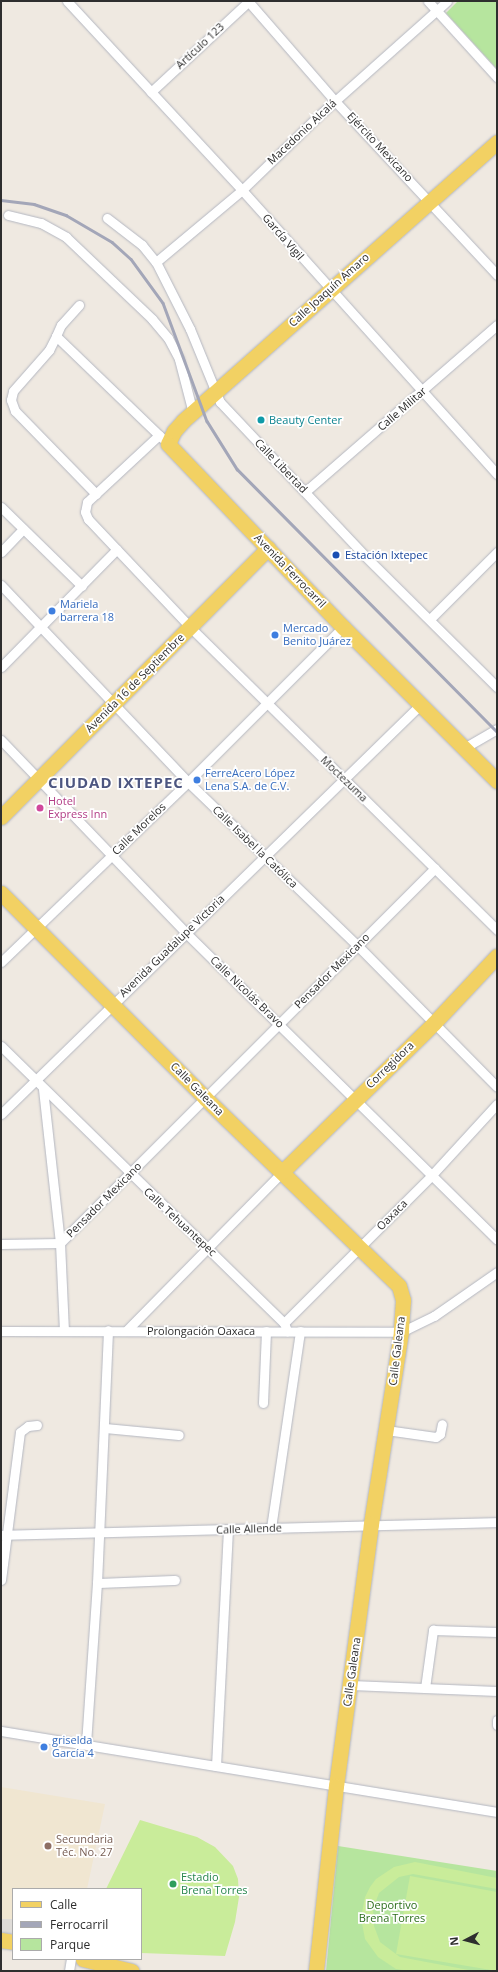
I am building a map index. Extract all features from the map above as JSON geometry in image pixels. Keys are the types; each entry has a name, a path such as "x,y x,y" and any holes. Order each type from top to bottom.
{"main road":[{"name":"Calle Joaquín Amaro","path":"163,440 329,290 497,142"},
{"name":"Avenida Ferrocarril","path":"163,440 343,627 497,781"},
{"name":"Avenida 16 de Septiembre","path":"1,817 114,702 191,628 268,548"},
{"name":"Calle Galeana","path":"1,893 205,1098 399,1286 403,1300 401,1332 371,1524 351,1685 336,1786 316,1971"},
{"name":"Corregidora","path":"282,1172 434,1022 497,956"},
{"path":"1,1940 12,1942"},
{"path":"87,1960 132,1971"}],"street":[{"name":"García Vigil","path":"67,1 242,190 329,290 497,473"},
{"name":"Artículo 123","path":"151,92 248,1"},
{"name":"Ejército Mexicano","path":"248,1 335,101 497,275"},
{"path":"428,1 497,77"},
{"name":"Macedonio Alcalá","path":"156,262 242,190 335,101 447,1"},
{"path":"8,215 41,223 66,237 152,319 168,338 179,360 193,413"},
{"name":"Calle Libertad","path":"107,218 142,245 156,262 190,329 215,394 365,556 497,687"},
{"path":"79,305 62,325 49,350 13,391 11,400 15,411 96,494"},
{"name":"Calle Militar","path":"306,491 423,391 497,325"},
{"path":"56,336 163,440"},
{"name":"Calle Joaquín Amaro","path":"88,519 85,507 96,494 163,440"},
{"path":"1,508 22,530 82,586"},
{"name":"Moctezuma","path":"88,519 191,628 497,930"},
{"path":"1,552 22,530"},
{"path":"1,667 117,549"},
{"path":"430,619 497,552"},
{"name":"Calle Isabel la Católica","path":"1,585 114,702 188,782 264,857 357,945 497,1087"},
{"name":"Calle Morelos","path":"1,962 188,782 266,702 343,627"},
{"name":"Avenida Guadalupe Victoria","path":"1,1114 37,1081 185,932 345,780 421,704"},
{"path":"464,748 497,729"},
{"name":"Calle Nicolás Bravo","path":"1,740 110,856 185,932 280,1024 430,1177 497,1240"},
{"name":"Pensador Mexicano","path":"60,1244 435,868"},
{"name":"Calle Tehuantepec","path":"1,1046 130,1175 209,1248 286,1327"},
{"path":"43,1089 60,1244 64,1330"},
{"name":"Oaxaca","path":"286,1327 359,1248 430,1177 497,1104"},
{"path":"127,1330 282,1172"},
{"path":"1,1244 60,1244"},
{"path":"401,1332 434,1316 497,1272"},
{"name":"Prolongación Oaxaca","path":"1,1331 266,1331 286,1327 300,1331 401,1332"},
{"path":"86,1744 97,1582 108,1330"},
{"path":"263,1403 266,1331"},
{"path":"271,1528 300,1331"},
{"path":"386,1430 436,1437 440,1434 442,1424"},
{"path":"1,1580 5,1535 20,1432 28,1426 37,1425"},
{"path":"104,1428 179,1435"},
{"name":"Calle Allende","path":"5,1535 228,1530 371,1524 497,1522"},
{"path":"216,1766 228,1530"},
{"path":"97,1582 175,1580"},
{"path":"425,1688 433,1630 497,1632"},
{"path":"351,1685 497,1691"},
{"path":"497,1720 497,1725"},
{"path":"1,1731 497,1812"},
{"path":"69,1971 71,1960"}],"shaded area":[{"name":"Secundaria Téc. No. 27","path":"1,1787 105,1804 87,1888 12,1888 12,1919 1,1919"},
{"path":"1,1919 12,1919 12,1935 1,1933"}],"green space":[{"path":"458,1 497,1 497,69 446,13"},
{"name":"Estadio Brena Torres","path":"140,1820 197,1837 215,1847 233,1866 238,1879 239,1897 235,1922 225,1956 142,1953 142,1888 106,1888"},
{"name":"Deportivo Brena Torres","path":"338,1846 497,1871 497,1971 326,1971"},
{"path":"415,1862 497,1878 497,1889 413,1874 399,1877 379,1893 373,1909 374,1926 380,1942 400,1957 474,1971 410,1971 396,1969 378,1957 365,1939 361,1918 365,1897 370,1887 376,1879 394,1867"},
{"path":"410,1876 497,1892 497,1971 396,1954"}],"railway":[{"path":"1,200 34,204 66,215 112,242 131,259 163,303 207,421 237,469 497,732"}],"place":[{"name":"Beauty Center","path":"261,420"},
{"name":"Estación Ixtepec","path":"336,555"},
{"name":"Mariela barrera 18","path":"52,611"},
{"name":"Mercado Benito Juárez","path":"275,635"},
{"name":"FerreAcero López Lena S.A. de C.V.","path":"197,780"},
{"name":"Hotel Express Inn","path":"40,808"},
{"name":"griselda García 4","path":"44,1747"},
{"name":"Secundaria Téc. No. 27","path":"48,1846"},
{"name":"Estadio Brena Torres","path":"173,1884"}],"district":[{"name":"CIUDAD IXTEPEC","path":"116,783"}]}
